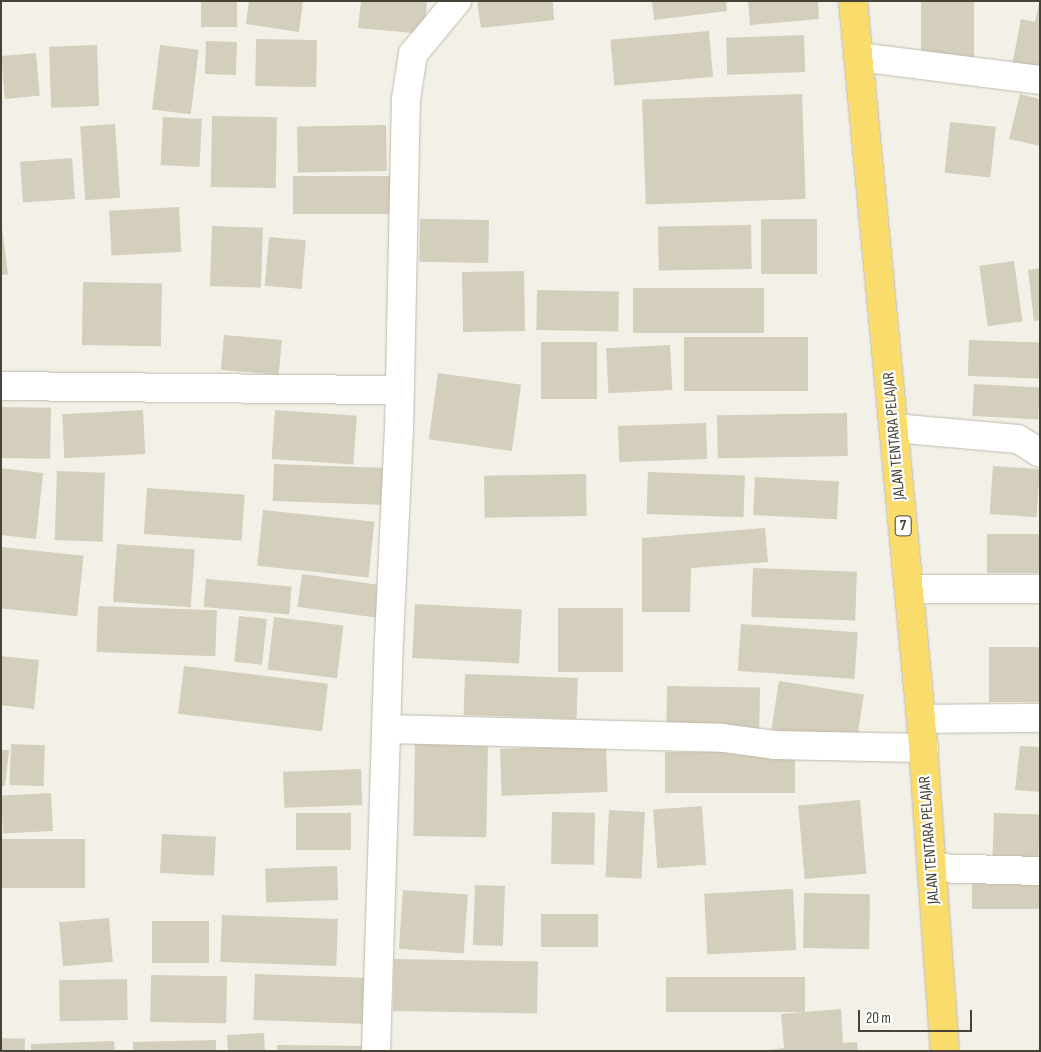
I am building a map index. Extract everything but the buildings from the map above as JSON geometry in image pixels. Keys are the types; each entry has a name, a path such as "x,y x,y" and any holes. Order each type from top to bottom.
{"highway":[{"name":"JALAN TENTARA PELAJAR","path":"854,1 924,748 946,1051"}],"street":[{"path":"376,1051 400,390 401,255 409,70 413,54 420,43 435,31 457,1"},
{"path":"859,57 1040,80"},
{"path":"1,386 400,390"},
{"path":"894,428 1018,439 1040,453"},
{"path":"909,589 1040,589"},
{"path":"921,719 1040,718"},
{"path":"387,729 723,738 775,745 924,748"},
{"path":"932,868 1040,871"}]}
